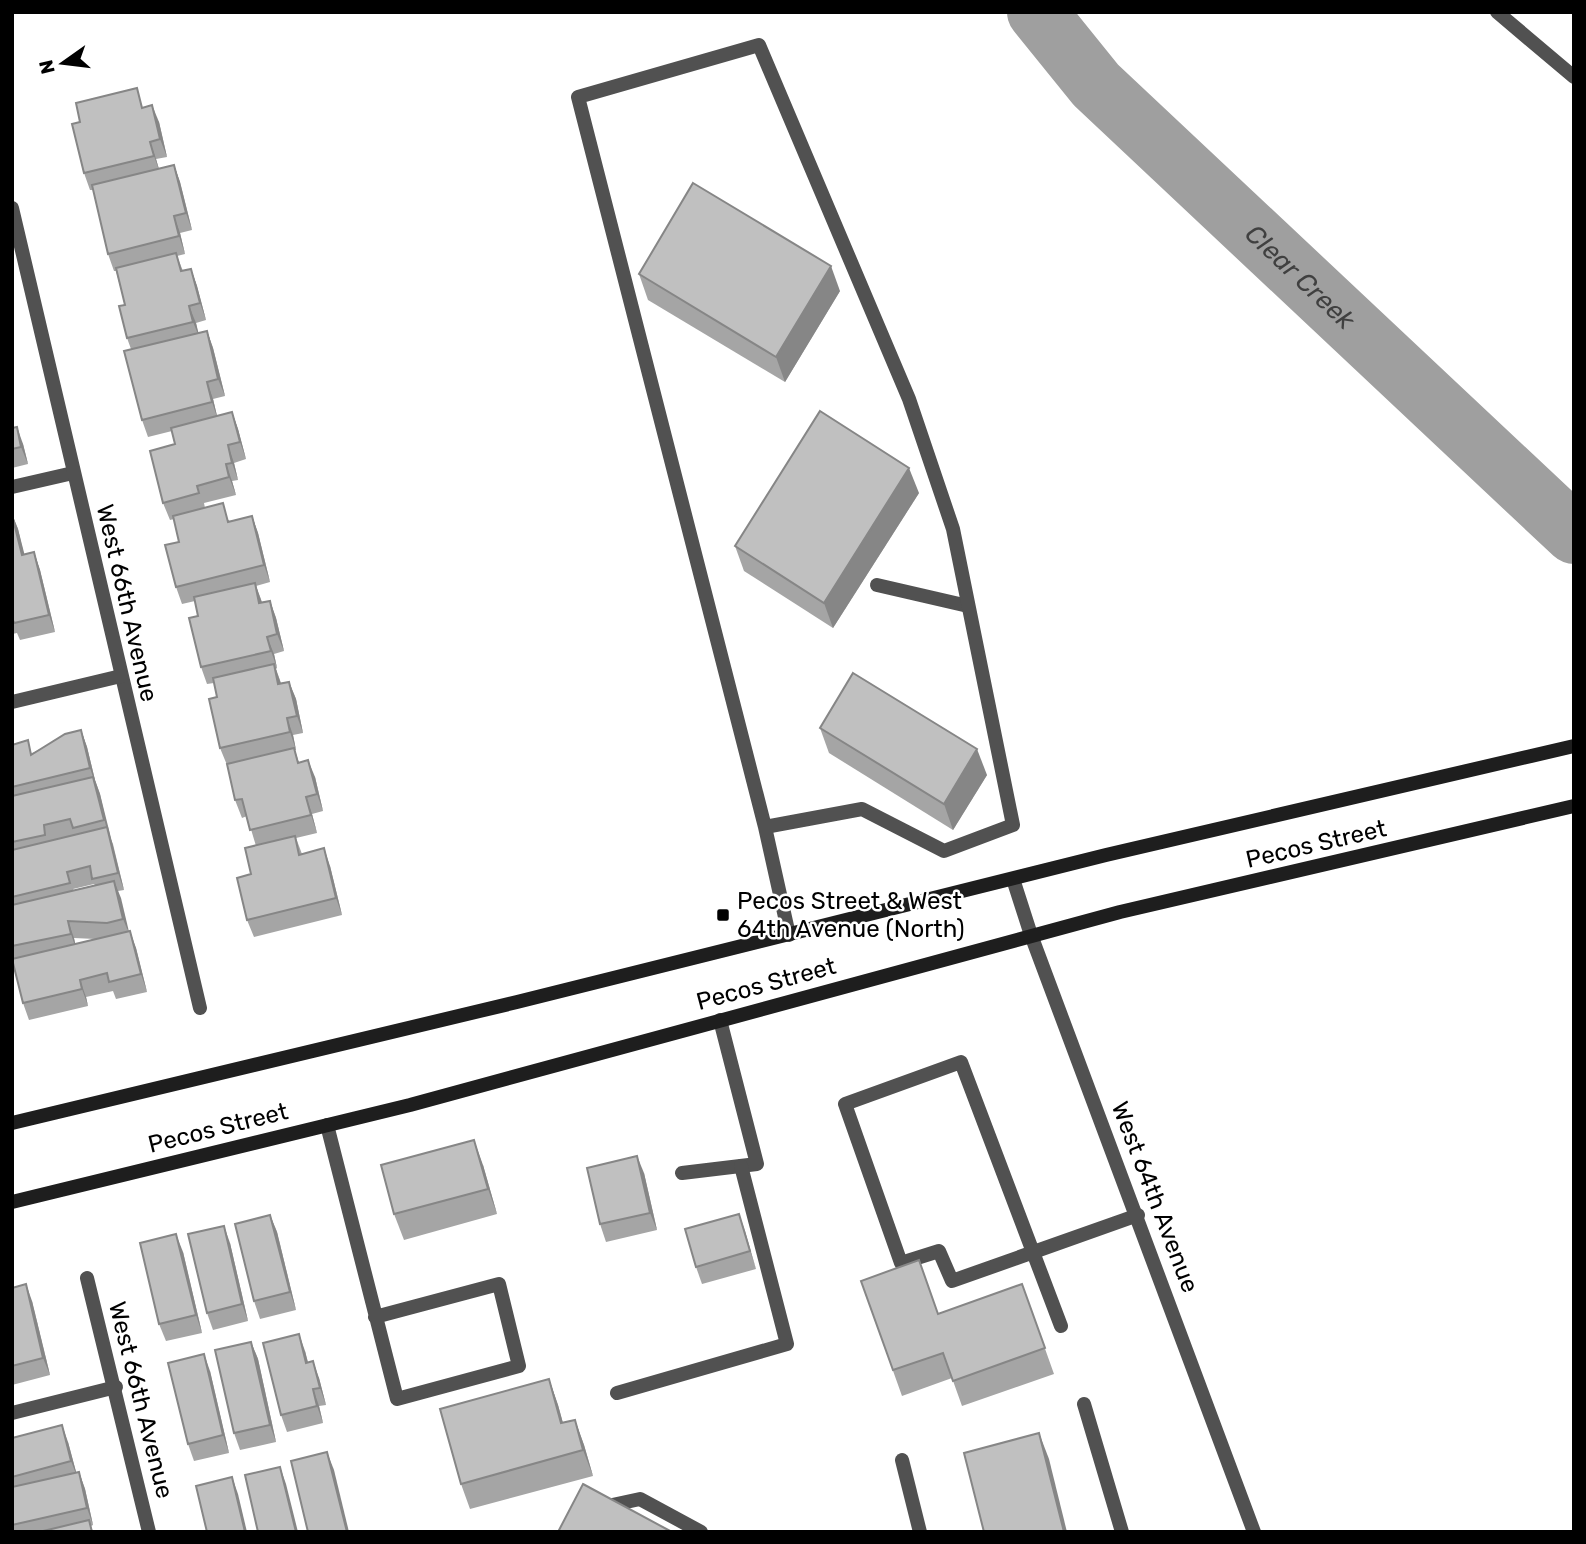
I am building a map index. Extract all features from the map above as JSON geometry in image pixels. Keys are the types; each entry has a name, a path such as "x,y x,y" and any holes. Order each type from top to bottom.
{"main road":[{"name":"Pecos Street","path":"12,1123 1386,788 1574,746"},
{"name":"Pecos Street","path":"12,1202 327,1125 1031,935 1574,806"}],"street":[{"path":"1497,12 1574,77"},
{"path":"765,827 862,809 944,851 1013,825 953,529 909,399 759,45 578,97 765,827 789,935"},
{"name":"West 66th Avenue","path":"12,208 200,1008"},
{"path":"12,487 73,473"},
{"path":"877,585 968,606"},
{"path":"12,702 121,676"},
{"name":"West 64th Avenue","path":"1013,879 1031,935 1255,1532"},
{"path":"682,1173 757,1164 720,1020"},
{"path":"1060,1326 1032,1252 961,1062 845,1104 901,1263 939,1251 952,1281 1032,1252 1138,1215"},
{"path":"327,1125 375,1317 397,1399 519,1366 499,1284 375,1317"},
{"path":"617,1393 787,1344 741,1166"},
{"name":"West 66th Avenue","path":"88,1278 149,1532"},
{"path":"12,1413 116,1387"},
{"path":"1084,1404 1122,1532"},
{"path":"902,1460 920,1532"},
{"path":"583,1512 640,1499 701,1532"}],"building":[{"path":"137,88 142,108 152,105 160,139 150,142 154,156 84,173 72,124 80,122 76,103"},
{"path":"174,165 186,213 174,216 179,236 108,254 92,185"},
{"path":"693,183 831,266 776,357 639,274"},
{"path":"176,253 181,271 191,269 200,303 189,306 193,322 127,338 119,306 125,305 116,268"},
{"path":"207,331 218,379 207,382 212,402 142,420 124,351"},
{"path":"820,411 909,468 824,603 735,546"},
{"path":"232,412 240,442 228,445 232,463 226,464 229,477 197,486 199,493 163,503 150,451 175,444 171,428"},
{"path":"17,427 21,447 12,449 12,428"},
{"path":"223,503 228,522 252,516 264,565 176,587 165,545 179,542 173,516"},
{"path":"12,515 22,555 34,552 49,615 14,623 12,617"},
{"path":"255,583 259,603 270,601 277,634 267,637 271,651 201,667 189,618 198,616 194,597"},
{"path":"274,664 278,684 289,682 297,716 287,718 290,732 220,748 209,699 217,697 213,678"},
{"path":"853,673 977,749 944,804 820,728"},
{"path":"81,730 90,768 12,787 12,745 28,740 31,755 65,734"},
{"path":"294,748 298,763 308,760 317,794 306,797 311,815 250,830 242,799 235,800 227,764"},
{"path":"93,777 104,820 73,828 70,819 44,825 45,835 12,842 12,796"},
{"path":"107,827 118,873 92,879 90,866 67,872 70,883 12,897 12,850"},
{"path":"295,836 299,855 324,848 336,898 247,920 237,878 251,874 245,848"},
{"path":"114,881 123,919 107,923 68,921 71,934 12,946 12,905"},
{"path":"130,931 141,974 109,982 107,973 80,980 82,989 23,1003 12,959"},
{"path":"474,1140 488,1189 394,1214 381,1165"},
{"path":"637,1156 650,1213 600,1224 587,1168"},
{"path":"739,1214 750,1251 696,1267 685,1229"},
{"path":"270,1215 290,1292 254,1301 235,1224"},
{"path":"224,1226 242,1304 207,1313 188,1234"},
{"path":"176,1234 196,1315 159,1324 140,1243"},
{"path":"919,1260 938,1314 1022,1284 1045,1348 953,1381 943,1353 893,1370 861,1281"},
{"path":"26,1284 43,1358 12,1366 12,1288"},
{"path":"299,1334 306,1363 313,1361 320,1388 313,1389 317,1406 281,1415 263,1343"},
{"path":"251,1342 270,1425 234,1433 215,1350"},
{"path":"204,1354 223,1435 188,1444 168,1363"},
{"path":"549,1379 561,1423 575,1420 583,1450 461,1484 440,1409"},
{"path":"62,1425 71,1461 12,1477 12,1438"},
{"path":"1039,1433 1064,1532 984,1532 964,1453"},
{"path":"327,1452 347,1532 308,1532 291,1461"},
{"path":"280,1467 296,1532 258,1532 245,1475"},
{"path":"79,1472 87,1508 12,1525 12,1487"},
{"path":"232,1477 245,1532 207,1532 196,1486"},
{"path":"583,1484 672,1532 558,1532"},
{"path":"89,1520 92,1532 39,1532"}],"waterway":[{"name":"Clear Creek","path":"1037,12 1096,85 1574,534"}],"place":[{"name":"Pecos Street & West 64th Avenue (North)","path":"723,915"}]}
